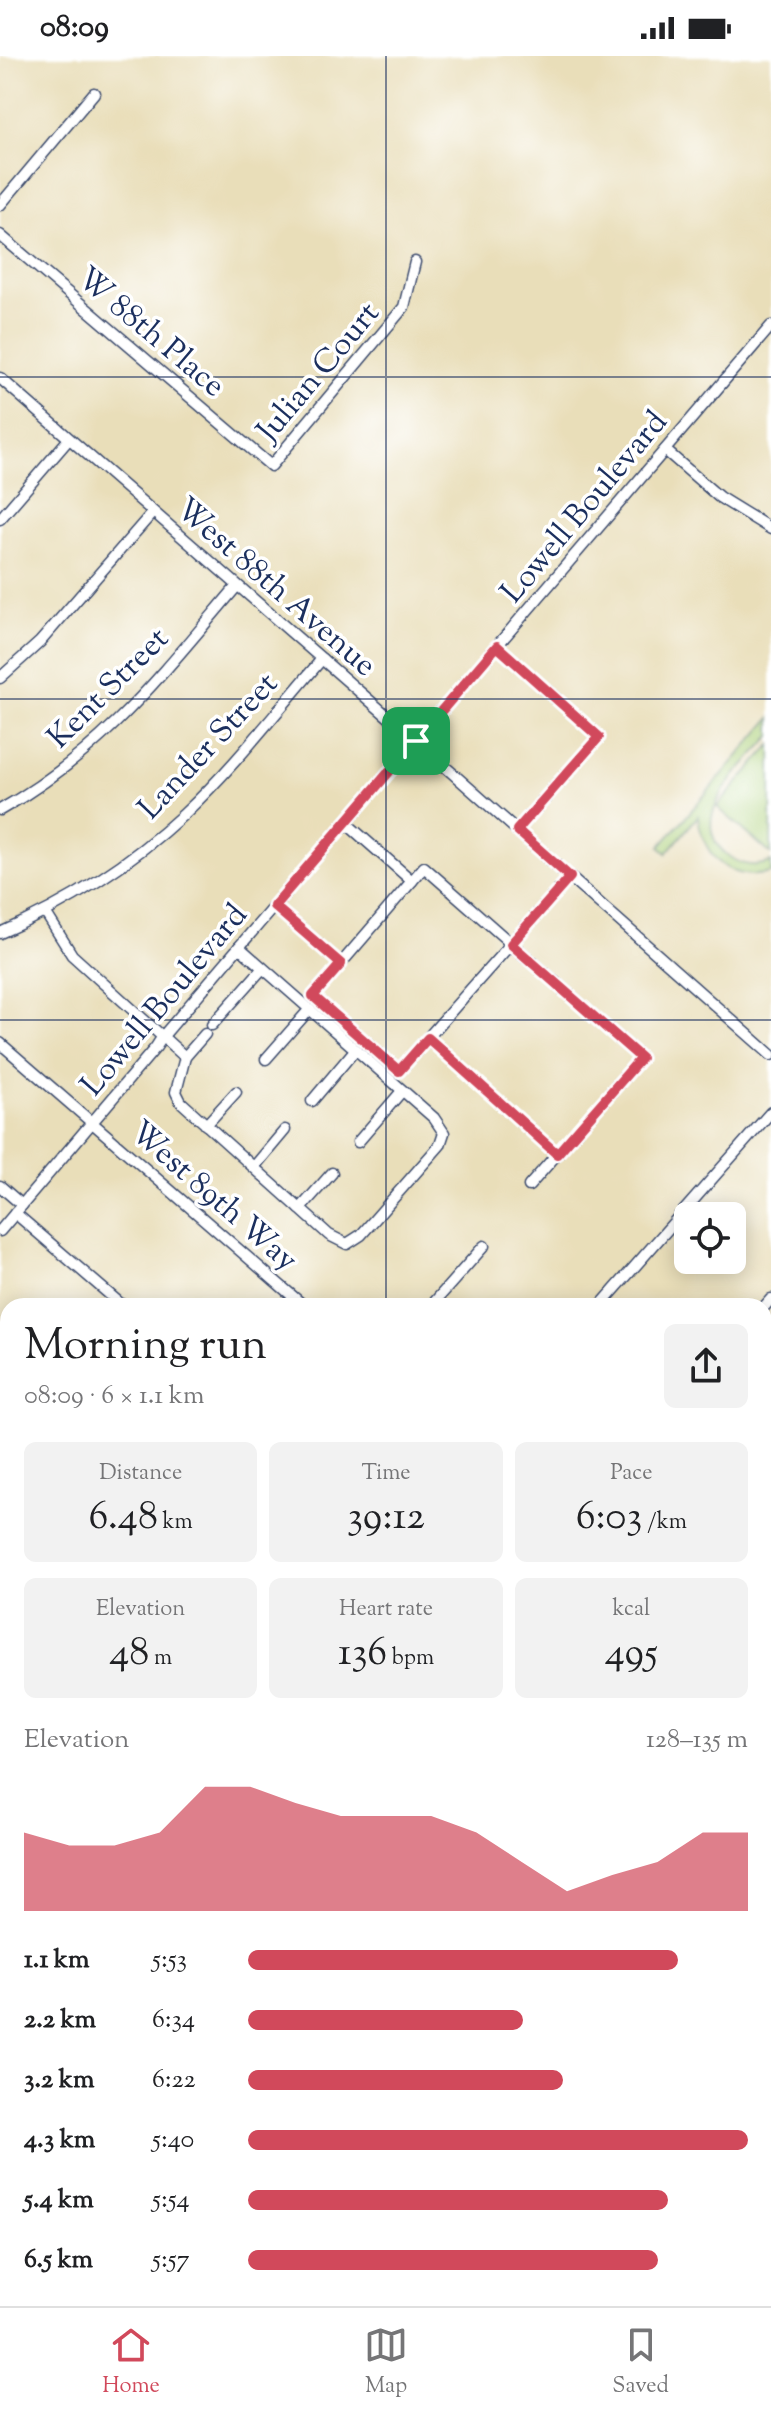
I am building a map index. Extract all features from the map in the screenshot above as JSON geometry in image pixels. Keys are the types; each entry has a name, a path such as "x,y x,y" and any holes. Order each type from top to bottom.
{"street":[{"path":"0,205 94,93"},
{"name":"W 88th Place","path":"0,235 271,466"},
{"name":"Julian Court","path":"271,466 404,307 415,262"},
{"name":"Lowell Boulevard","path":"0,1231 771,326"},
{"name":"West 88th Avenue","path":"0,378 771,1055"},
{"path":"0,519 69,439"},
{"path":"665,450 719,497 771,529"},
{"path":"0,678 40,642 153,512"},
{"name":"Kent Street","path":"0,810 40,786 112,728 237,586"},
{"path":"497,646 599,737 517,830"},
{"name":"Lander Street","path":"0,933 45,912 119,866 184,814 322,659"},
{"path":"346,823 412,881"},
{"path":"529,1186 641,1058 511,944 424,867 313,996 399,1071 428,1038 511,944 570,877"},
{"path":"274,906 341,964"},
{"path":"45,912 72,955 185,1057"},
{"path":"239,947 434,1118 444,1133 440,1145 361,1235 347,1244 329,1235 181,1102 176,1092 185,1057 262,969"},
{"path":"266,1059 309,1010"},
{"path":"428,1038 557,1154"},
{"name":"West 89th Way","path":"0,1043 295,1298"},
{"path":"312,1101 355,1050"},
{"path":"358,1142 402,1091"},
{"path":"206,1125 236,1092"},
{"path":"607,1298 771,1112"},
{"path":"254,1167 285,1130"},
{"path":"300,1209 332,1173"},
{"path":"0,1186 19,1209 114,1298"},
{"path":"438,1298 484,1246"},
{"path":"350,2306 365,2306"}],"green space":[{"path":"771,718 771,736 722,794 714,810 711,827 716,842 730,857 750,865 771,862 771,873 742,874 720,863 705,843 698,816 667,853 660,847"},
{"path":"771,745 771,854 717,807"}],"route":[{"path":"497,646 599,737 517,830 570,877 511,944 641,1058 557,1154 428,1038 399,1071 313,996 341,964 274,906 416,741 497,646"}]}
